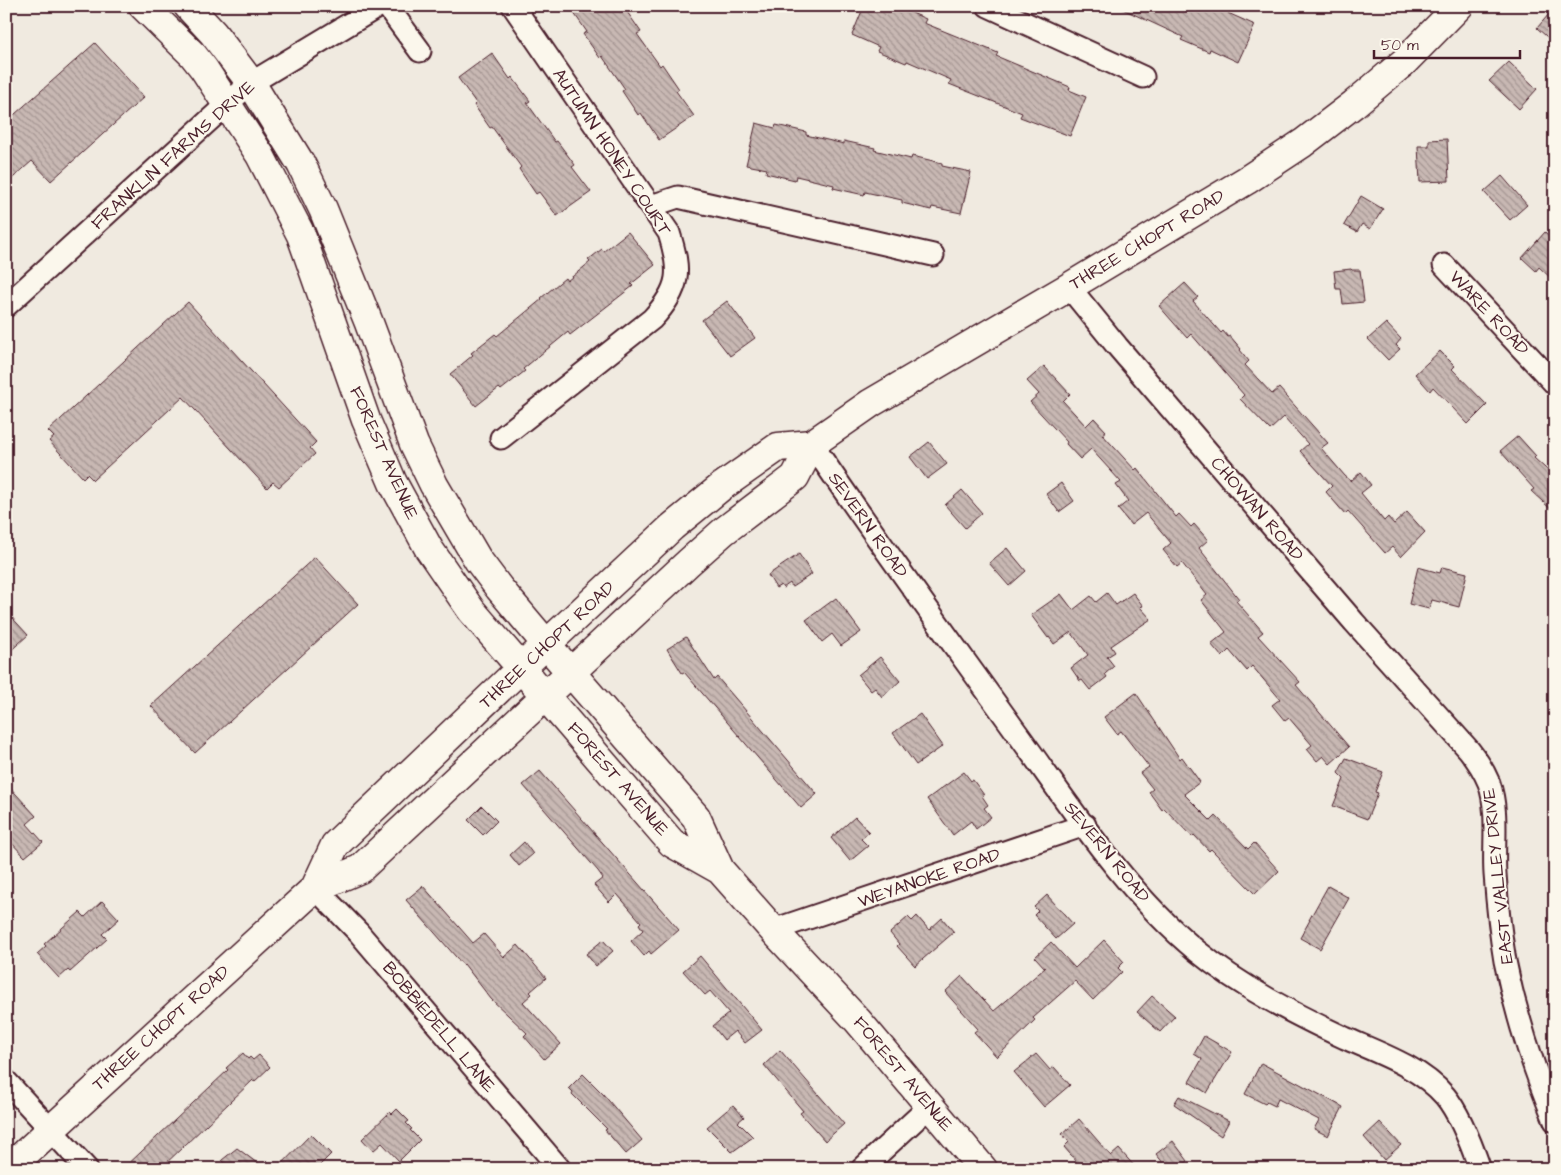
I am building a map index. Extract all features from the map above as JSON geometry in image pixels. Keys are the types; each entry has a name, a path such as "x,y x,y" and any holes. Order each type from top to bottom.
{"main road":[{"name":"FOREST AVENUE","path":"143,6 193,55 260,155 301,235 366,420 393,483 430,549 471,610 672,843 720,870"},
{"name":"FOREST AVENUE","path":"188,6 213,33 251,83 289,142 323,209 369,323 414,444 434,485 478,560 547,645 696,817 720,870 858,1021 984,1169"},
{"name":"THREE CHOPT ROAD","path":"8,1169 315,888 360,869 689,562 724,531 795,477 812,444 871,403 1247,180 1303,143 1404,62 1460,6"},
{"name":"THREE CHOPT ROAD","path":"315,888 335,845 672,528 778,447 812,444"}],"street":[{"name":"FRANKLIN FARMS DRIVE","path":"6,306 251,83 380,6"},
{"path":"387,6 420,51"},
{"name":"AUTUMN HONEY COURT","path":"501,438 652,319 662,309 678,272 677,258 669,233 513,6"},
{"path":"988,6 1143,77"},
{"path":"651,206 678,197 933,255"},
{"name":"WARE ROAD","path":"1444,265 1555,384"},
{"name":"CHOWAN ROAD","path":"1069,287 1117,346 1354,622 1449,728"},
{"name":"SEVERN ROAD","path":"812,444 859,513 1100,847 1142,897 1172,929 1229,975 1270,1000 1417,1073 1435,1086 1447,1098 1457,1115 1480,1169"},
{"name":"EAST VALLEY DRIVE","path":"1449,728 1469,750 1489,783 1494,813 1498,908 1506,962 1522,1024 1555,1121"},
{"name":"WEYANOKE ROAD","path":"773,930 1085,825"},
{"name":"BOBBIEDELL LANE","path":"315,888 359,933 560,1169"},
{"path":"6,1081 87,1169"},
{"path":"862,1169 930,1106"}],"building":[{"path":"569,6 623,6 641,32 637,34 660,66 662,64 679,89 676,91 694,116 659,140 641,113 638,115 622,91 625,89 602,56 600,58 583,34 587,32"},
{"path":"864,6 896,6 926,19 924,23 998,53 996,56 1070,87 1069,90 1086,97 1070,136 1020,117 1022,113 949,84 951,80 907,61 906,63 877,51 879,47 852,35"},
{"path":"1116,6 1231,6 1228,13 1255,25 1238,62 1210,49 1209,52 1181,40 1183,37"},
{"path":"1555,7 1555,44 1537,28"},
{"path":"95,43 144,97 51,181 32,161 6,184 6,122"},
{"path":"492,53 510,79 512,77 530,101 527,103 555,142 557,141 575,165 572,167 591,192 557,216 539,192 536,194 519,169 521,167 492,127 490,128 474,105 476,103 458,78"},
{"path":"1509,62 1537,89 1519,109 1489,81"},
{"path":"756,123 775,128 776,125 806,132 806,135 844,144 844,141 875,148 874,150 911,159 912,156 942,163 942,166 971,172 961,213 932,207 931,210 902,203 902,200 865,192 864,195 833,188 834,185 796,176 795,180 766,173 767,169 746,165"},
{"path":"1447,139 1449,181 1420,182 1418,146 1429,146 1429,140"},
{"path":"1502,176 1527,205 1510,220 1484,192"},
{"path":"1361,196 1383,209 1370,229 1362,224 1357,232 1344,225"},
{"path":"628,232 655,265 631,284 633,286 570,335 568,332 501,390 499,388 476,406 450,374 473,355 471,353 495,334 497,336 565,278 567,281 590,262 588,260 602,249 604,251"},
{"path":"1545,232 1555,241 1555,282 1539,267 1536,271 1522,258"},
{"path":"1360,270 1364,302 1343,304 1341,289 1336,289 1334,271"},
{"path":"1185,283 1198,297 1193,301 1221,333 1223,331 1228,337 1230,336 1241,349 1249,361 1245,365 1272,394 1279,388 1328,443 1321,448 1345,476 1351,481 1361,472 1371,485 1361,493 1384,521 1388,517 1394,524 1407,512 1425,532 1401,557 1392,547 1385,553 1348,511 1345,514 1326,492 1332,486 1300,451 1308,444 1284,417 1270,430 1240,399 1244,395 1191,334 1187,338 1159,306"},
{"path":"727,301 755,338 730,356 702,320"},
{"path":"188,302 316,442 310,448 315,454 279,487 273,482 267,488 183,397 93,480 87,474 83,478 49,441 54,437 48,431"},
{"path":"1386,323 1401,339 1396,345 1400,349 1388,360 1368,339"},
{"path":"1440,351 1455,366 1452,369 1487,405 1468,424 1433,387 1430,391 1415,374"},
{"path":"1044,366 1070,394 1063,401 1086,426 1094,418 1106,431 1102,434 1135,470 1137,468 1176,517 1179,514 1191,527 1194,524 1208,540 1199,548 1239,599 1236,601 1263,632 1258,636 1300,682 1296,685 1349,747 1330,764 1323,756 1317,761 1307,749 1312,745 1289,718 1285,721 1272,705 1280,699 1252,666 1247,671 1229,650 1222,657 1211,644 1226,632 1201,600 1207,595 1182,563 1177,567 1163,550 1171,543 1146,513 1131,525 1118,509 1128,501 1116,485 1121,482 1091,449 1080,459 1030,402 1039,394 1027,381"},
{"path":"1518,436 1536,456 1534,458 1555,477 1555,513 1531,491 1534,489 1500,451"},
{"path":"929,442 947,464 927,479 910,457"},
{"path":"1061,483 1074,501 1059,512 1046,494"},
{"path":"962,490 982,513 965,528 945,505"},
{"path":"1007,548 1026,571 1009,586 989,563"},
{"path":"799,554 812,574 792,587 790,583 783,588 781,585 776,588 768,575"},
{"path":"315,557 358,604 195,753 151,706"},
{"path":"1418,567 1440,573 1442,567 1467,573 1459,607 1432,600 1429,609 1409,604"},
{"path":"1107,593 1116,605 1133,593 1143,606 1140,607 1151,619 1111,646 1115,652 1107,657 1114,666 1105,674 1107,677 1090,690 1082,680 1080,681 1071,668 1088,655 1071,632 1054,644 1031,615 1061,594 1073,610 1091,596 1096,602"},
{"path":"836,598 861,632 841,646 832,634 822,642 806,620"},
{"path":"6,611 28,635 6,655"},
{"path":"686,637 714,680 717,677 817,794 801,808 684,672 682,673 667,649"},
{"path":"880,657 900,681 882,697 875,688 871,691 858,675"},
{"path":"1136,693 1180,759 1182,757 1200,782 1184,794 1211,821 1216,816 1248,849 1254,843 1279,871 1255,894 1211,849 1209,851 1194,835 1192,837 1164,808 1162,810 1149,792 1153,789 1140,773 1149,767 1121,731 1117,734 1104,717"},
{"path":"920,714 943,746 916,765 893,733"},
{"path":"1346,758 1383,772 1375,792 1378,793 1367,819 1333,806 1344,779 1338,773"},
{"path":"540,771 679,930 651,954 649,951 644,956 631,941 643,930 639,924 641,922 617,894 609,902 594,885 603,878 523,785"},
{"path":"964,772 971,781 973,780 984,795 982,796 988,805 984,808 991,817 976,829 971,821 953,835 927,799"},
{"path":"6,783 36,816 27,824 43,842 25,857 6,837"},
{"path":"482,806 497,821 483,835 468,820"},
{"path":"855,817 869,832 861,839 868,846 850,861 831,838"},
{"path":"524,842 533,854 519,866 510,855"},
{"path":"423,886 473,943 484,934 504,957 518,945 546,978 530,992 532,994 523,1002 561,1044 544,1059 524,1036 527,1033 491,999 464,964 406,900"},
{"path":"1328,886 1349,898 1320,949 1300,938"},
{"path":"1047,895 1073,924 1056,939 1034,915 1038,911 1034,907"},
{"path":"102,901 119,919 102,934 107,939 70,972 68,970 59,978 37,954 46,946 44,944 80,912 85,917"},
{"path":"917,916 929,930 942,918 954,932 915,966 897,946 899,944 890,933 908,917 912,921"},
{"path":"603,940 613,951 596,966 586,954"},
{"path":"1104,940 1124,962 1118,968 1122,972 1093,1000 1075,981 1033,1018 1035,1020 997,1057 974,1032 978,1029 945,992 962,976 994,1011 1045,968 1035,957 1051,942 1075,968"},
{"path":"700,956 762,1030 745,1043 735,1031 724,1040 713,1026 729,1013 710,991 705,995 683,971"},
{"path":"1152,996 1175,1016 1160,1032 1137,1012"},
{"path":"1204,1036 1232,1052 1207,1093 1189,1082 1202,1059 1194,1054"},
{"path":"780,1050 844,1124 825,1141 800,1113 803,1111 764,1065"},
{"path":"243,1053 248,1059 250,1057 253,1060 259,1055 270,1067 254,1082 253,1080 160,1169 123,1169 228,1070 226,1068"},
{"path":"1036,1054 1050,1070 1054,1067 1070,1085 1044,1107 1014,1072"},
{"path":"1261,1063 1343,1107 1328,1136 1314,1129 1319,1120 1278,1099 1275,1106 1267,1102 1265,1104 1245,1094"},
{"path":"583,1074 603,1094 642,1140 626,1154 605,1130 607,1129 572,1094 573,1092 569,1088"},
{"path":"1179,1096 1229,1121 1221,1136 1174,1104"},
{"path":"733,1105 744,1117 738,1122 753,1137 732,1152 707,1127"},
{"path":"397,1109 409,1121 406,1123 412,1129 410,1130 420,1140 399,1161 382,1143 373,1151 362,1139 390,1112 392,1114"},
{"path":"1079,1119 1111,1156 1119,1149 1137,1169 1083,1169 1064,1147 1069,1142 1062,1134"},
{"path":"1380,1122 1401,1145 1384,1160 1364,1137"},
{"path":"311,1134 331,1154 316,1169 277,1169"},
{"path":"1173,1141 1188,1161 1178,1169 1168,1169 1156,1154"},
{"path":"237,1148 265,1169 230,1169 222,1160"}]}
